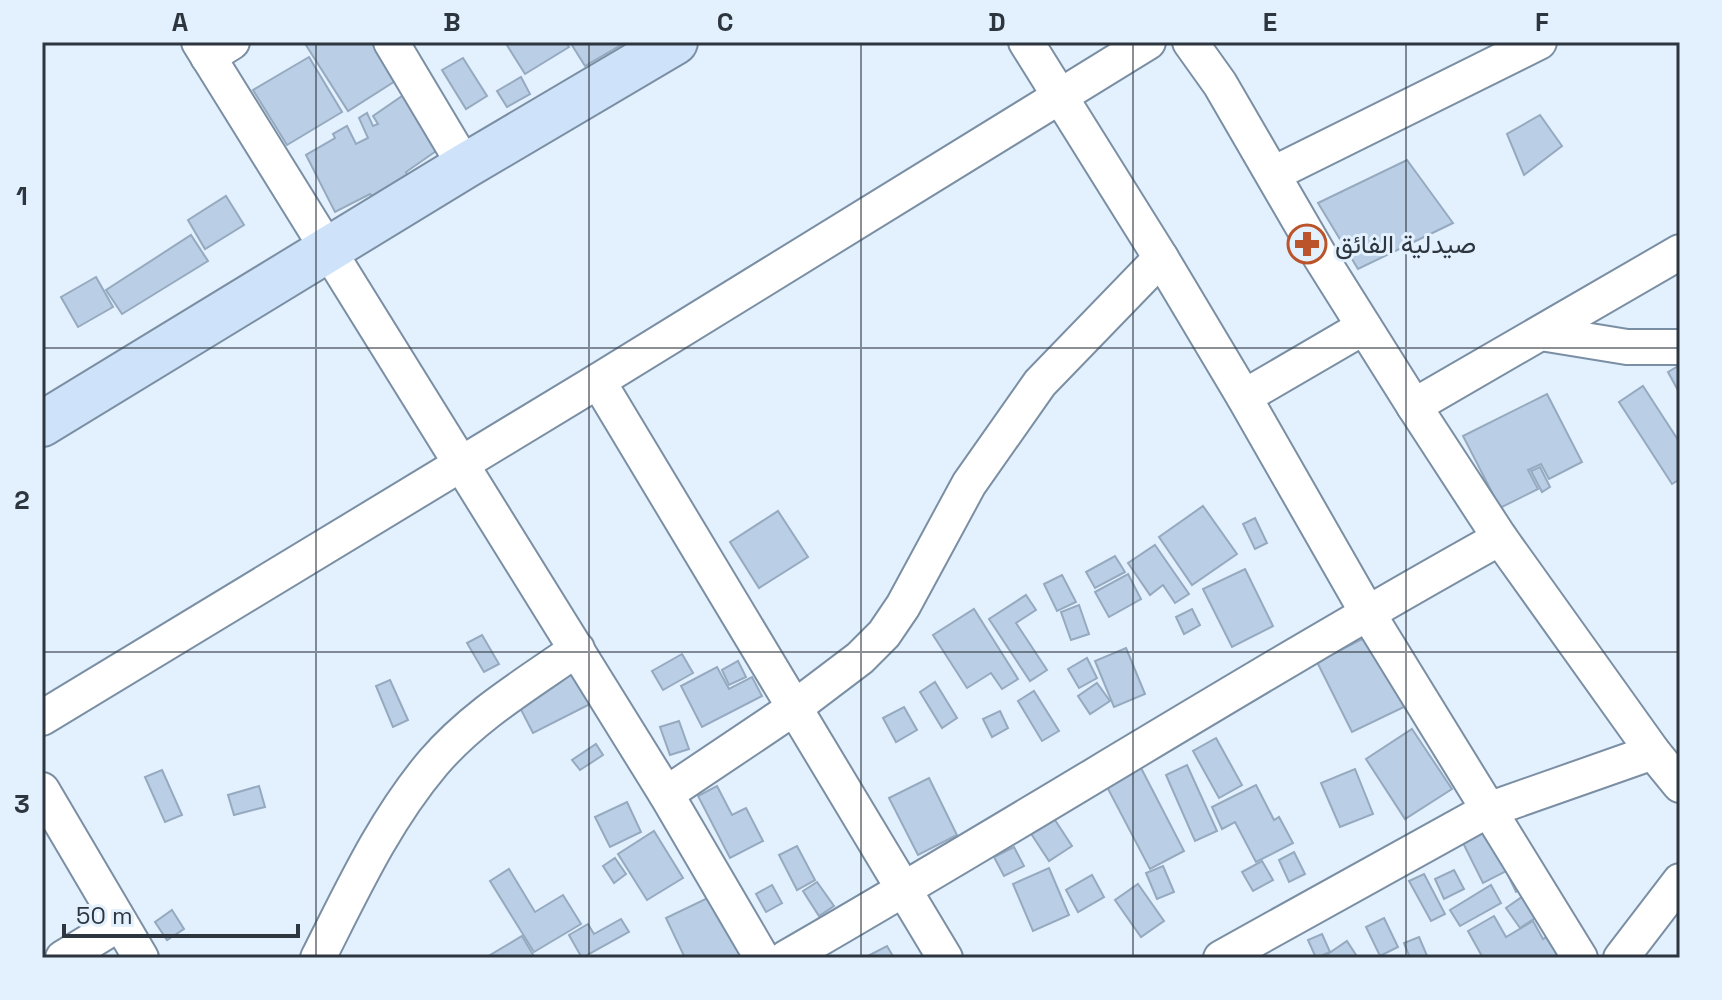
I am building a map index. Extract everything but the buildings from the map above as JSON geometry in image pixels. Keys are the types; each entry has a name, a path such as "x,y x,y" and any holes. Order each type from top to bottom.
{"street":[{"path":"391,42 465,166"},
{"path":"42,424 675,42"},
{"path":"1026,42 1161,258 1367,612 1580,958"},
{"path":"42,718 598,381 1148,42"},
{"path":"1190,42 1220,84 1364,327 1500,538 1680,785"},
{"path":"1273,174 1539,42"},
{"path":"213,47 329,250 666,794 762,958"},
{"path":"1414,406 1680,252"},
{"path":"666,794 794,708 860,658 884,634 903,606 969,484 1040,383 1161,258"},
{"path":"1244,397 1364,327"},
{"path":"1541,333 1627,347 1680,347"},
{"path":"598,381 945,958"},
{"path":"786,958 905,890 1367,612 1500,538"},
{"path":"318,958 373,848 432,764 481,716 577,649"},
{"path":"1221,958 1488,810 1653,752"},
{"path":"42,790 141,958"},
{"path":"1621,958 1680,881"},
{"path":"63,958 120,923"}],"place":[{"name":"صيدلية الفائق","path":"1307,244"}]}
